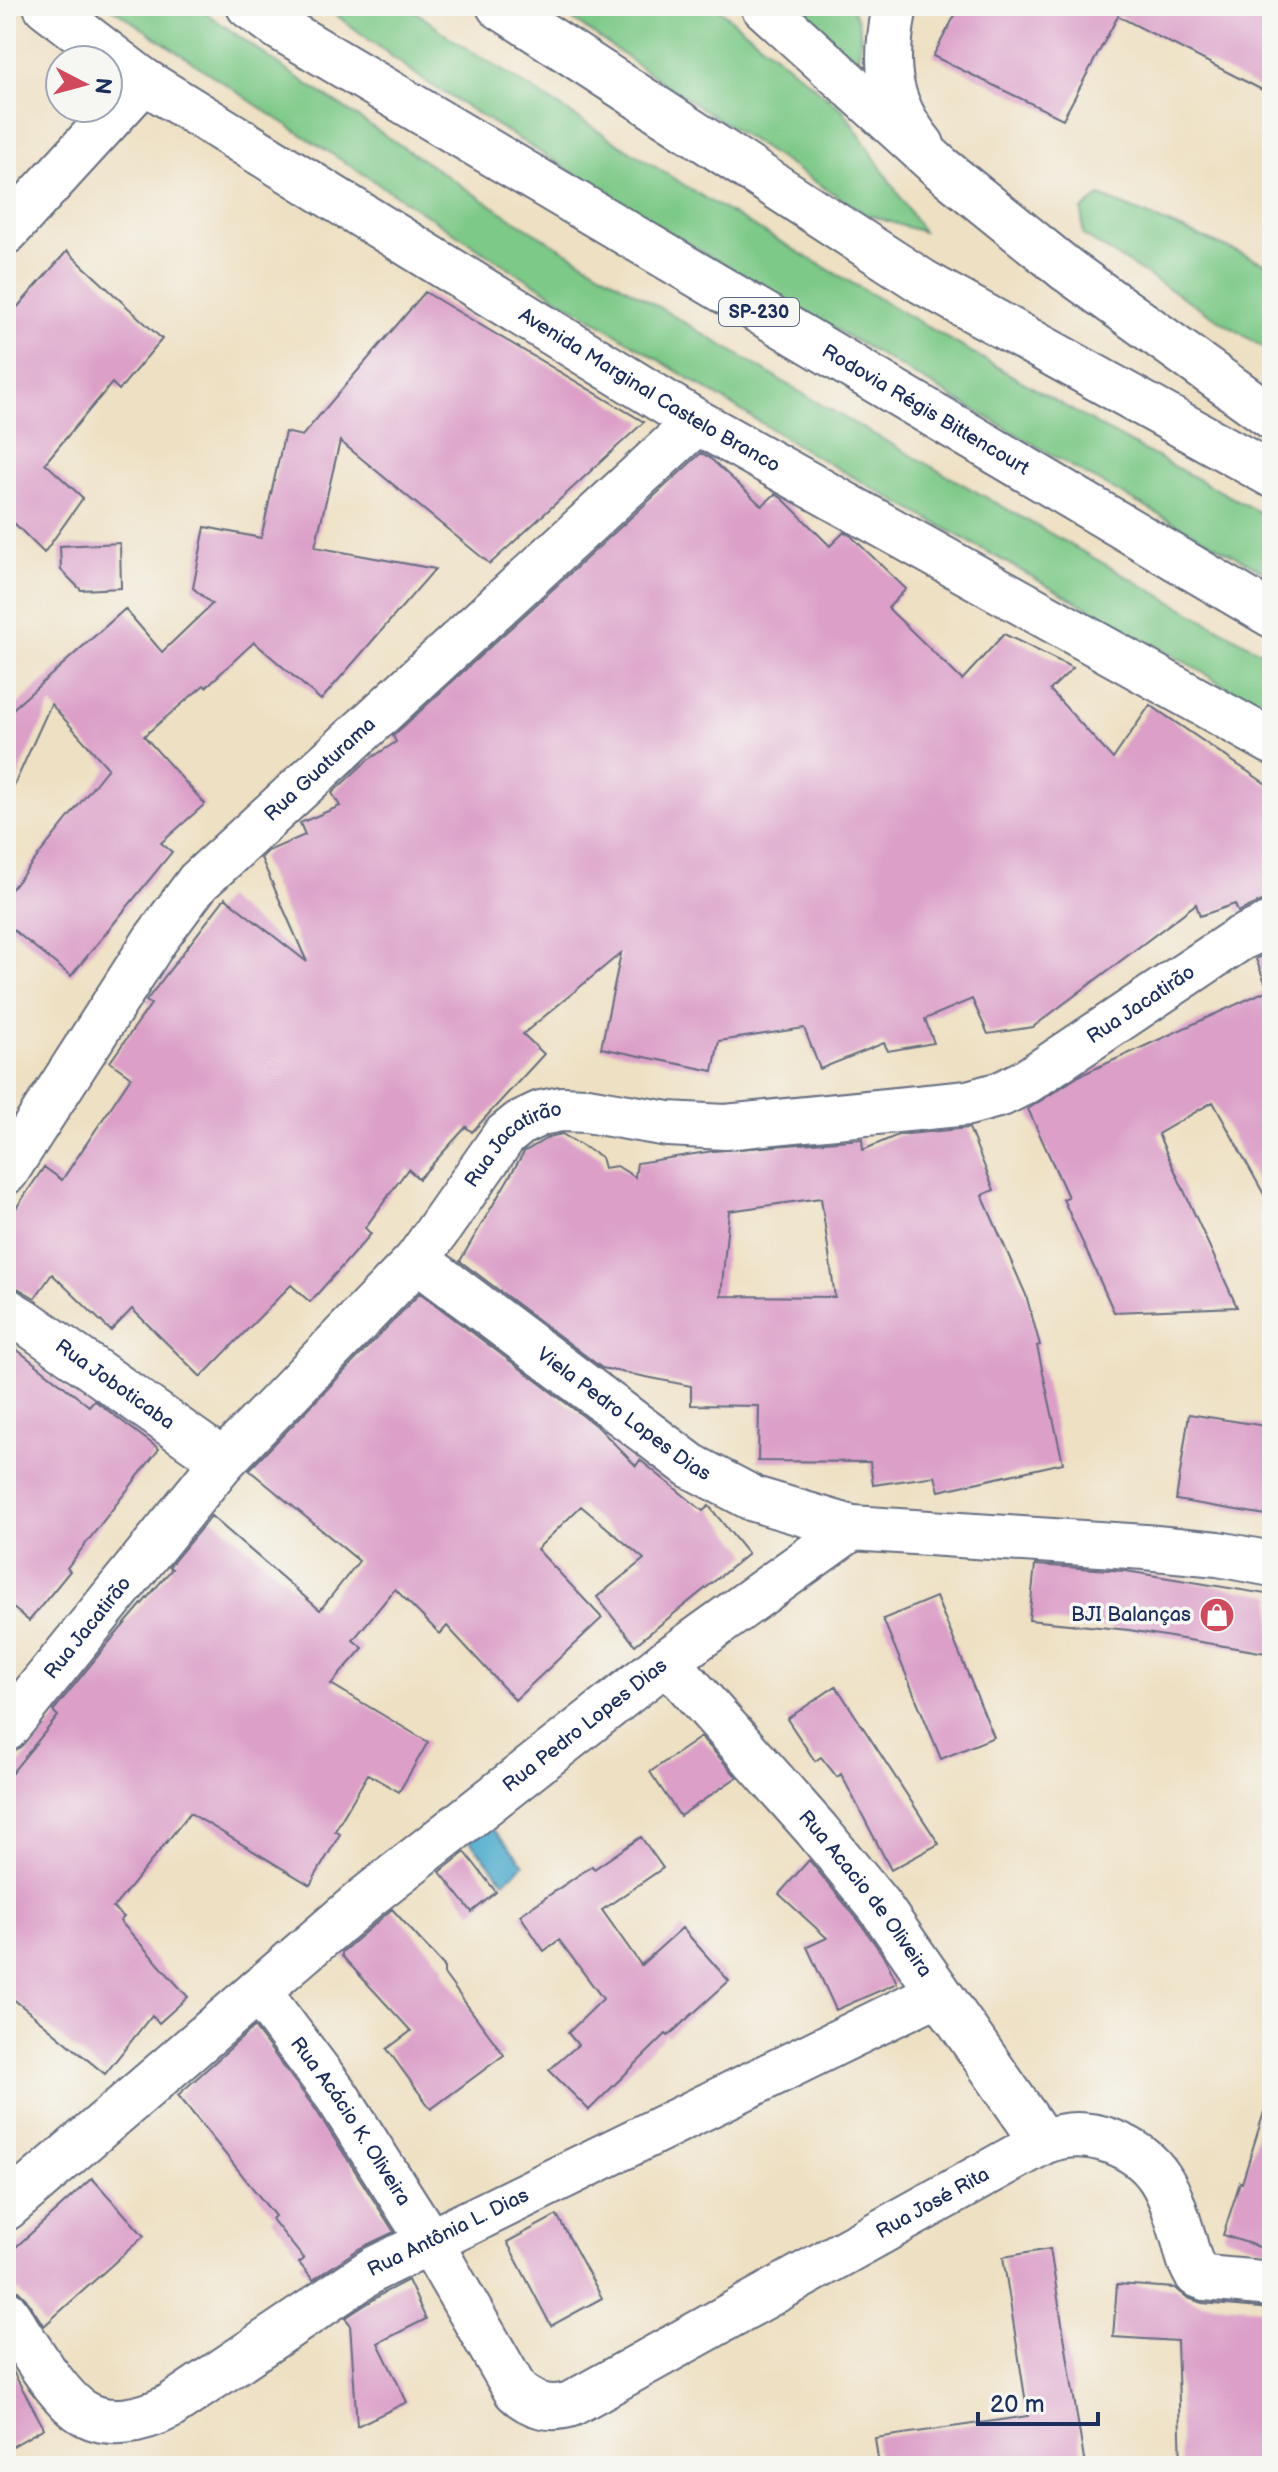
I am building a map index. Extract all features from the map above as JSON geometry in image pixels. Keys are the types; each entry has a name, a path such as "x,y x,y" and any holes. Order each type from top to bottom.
{"main road":[{"name":"Avenida Marginal Castelo Branco","path":"46,6 144,81 697,422 1272,742"},
{"name":"Rodovia Régis Bittencourt","path":"249,6 280,28 1272,615"},
{"path":"499,6 923,282 1272,475"},
{"path":"763,6 941,168 1066,269 1272,417"},
{"path":"895,6 889,59 891,91 912,133 941,168"},
{"path":"6,232 144,81"},
{"name":"Rua Guaturama","path":"6,1172 155,940 198,882 697,422"},
{"name":"Rua Jacatirão","path":"6,1729 223,1461 417,1260 504,1136 520,1123 541,1113 561,1109 587,1110 668,1124 725,1127 968,1103 1001,1094 1027,1081 1239,939 1272,924"},
{"name":"Viela Pedro Lopes Dias","path":"417,1260 691,1466 754,1499 852,1528"},
{"name":"Rua Joboticaba","path":"6,1310 223,1461"},
{"path":"852,1528 1159,1548 1272,1564"},
{"name":"Rua Pedro Lopes Dias","path":"6,2208 366,1898 667,1661 852,1528"},
{"name":"Rua Acacio de Oliveira","path":"667,1661 879,1906 1043,2142"},
{"name":"Rua Acácio K. Oliveira","path":"258,1991 337,2096 430,2242 516,2391 530,2402 546,2407"},
{"name":"Rua Antônia L. Dias","path":"6,2313 55,2384 82,2412 126,2422 147,2418 169,2407 374,2269 938,1993"},
{"name":"Rua José Rita","path":"546,2407 561,2408 571,2404 1056,2136 1082,2135 1108,2141 1131,2150 1152,2167 1168,2191 1197,2275 1272,2284"}],"green space":[{"path":"109,6 196,6 292,74 514,220 820,404 1272,658 1272,715 1192,666 810,453 498,261"},
{"path":"324,6 408,6 451,38 708,200 1108,431 1272,519 1272,576 1090,477 685,242 425,81"},
{"path":"554,6 715,6 843,110 923,232 865,214 660,81"},
{"path":"788,6 850,6 860,33 857,62"},
{"path":"1100,196 1272,266 1272,353 1083,235 1082,210"}],"water":[{"path":"489,1824 524,1864 504,1881 470,1841"}],"building":[{"path":"960,6 1272,6 1272,95 1118,16 1063,119 933,56"},
{"path":"67,251 162,339 119,390 112,383 45,463 83,498 44,553 6,515 6,320"},
{"path":"425,292 644,422 490,564 340,441 315,547 435,569 321,700 254,642 206,687 204,685 144,736 205,804 161,843 172,852 71,976 6,924 6,896 108,768 51,704 6,803 6,715 125,609 162,652 212,604 193,588 205,527 261,538 285,432 302,436"},
{"path":"701,453 762,506 775,494 783,499 830,546 844,532 851,536 906,589 888,608 962,680 1004,634 1073,668 1050,690 1113,759 1150,705 1272,788 1272,899 1238,912 1235,904 1200,916 1196,904 1033,1027 988,1034 972,999 925,1019 934,1043 888,1051 884,1043 820,1069 804,1028 719,1041 713,1071 601,1048 621,953 523,1034 544,1054 472,1132 466,1127 419,1179 408,1169 365,1228 371,1234 310,1302 291,1285 201,1377 132,1309 111,1331 52,1274 35,1298 6,1285 6,1223 44,1167 62,1180 131,1077 110,1062 151,1004 146,1001 225,898 307,962 261,858 268,851 305,835 300,823 340,806 332,793 368,760 396,742 393,736"},
{"path":"120,543 121,588 81,590 61,570 60,546"},
{"path":"1272,951 1272,1209 1213,1102 1158,1134 1237,1307 1114,1312 1063,1199 1068,1197 1028,1109 1079,1076 1268,990 1256,959"},
{"path":"969,1128 994,1190 982,1195 1026,1295 1040,1345 1037,1346 1063,1463 939,1491 935,1476 873,1485 870,1462 758,1461 759,1406 691,1405 691,1386 602,1368 460,1261 524,1152 549,1137 562,1134 601,1157 604,1168 617,1166 635,1177 637,1163 713,1151 862,1139 863,1150 898,1135","holes":["821,1198 835,1297 721,1296 729,1211"]},
{"path":"420,1293 599,1428 636,1466 640,1460 703,1511 709,1506 748,1554 635,1645 597,1597 644,1559 581,1506 537,1549 602,1618 515,1700 447,1626 440,1634 395,1589 353,1640 363,1648 331,1684 428,1742 399,1792 368,1774 335,1831 340,1834 310,1885 190,1813 113,1908 124,1917 120,1921 188,1997 159,2023 152,2015 105,2074 6,1993 6,1780 58,1716 53,1711 172,1569 169,1567 211,1516 320,1610 359,1561 249,1470"},
{"path":"6,1341 89,1406 94,1400 159,1449 67,1568 70,1571 29,1621 6,1602"},
{"path":"1189,1414 1272,1427 1272,1516 1176,1500"},
{"path":"1035,1565 1126,1571 1272,1595 1272,1654 1129,1630 1029,1620"},
{"path":"936,1597 994,1737 941,1759 883,1619"},
{"path":"836,1686 939,1844 891,1870 841,1774 837,1777 821,1757 815,1761 787,1719"},
{"path":"701,1737 737,1777 680,1816 650,1772"},
{"path":"641,1837 663,1868 602,1910 641,1965 682,1928 729,1981 668,2036 666,2034 589,2110 549,2070 578,2045 568,2033 603,1999 559,1940 544,1951 520,1915"},
{"path":"465,1852 496,1892 472,1912 440,1872"},
{"path":"809,1860 859,1921 886,1960 897,1983 836,2010 807,1947 827,1938 779,1894"},
{"path":"392,1909 444,1966 444,1974 504,2055 431,2109 387,2049 411,2031 342,1956 342,1952"},
{"path":"254,2027 316,2110 394,2232 360,2248 313,2280 299,2263 304,2259 272,2219 275,2216 178,2095"},
{"path":"1264,2112 1272,2113 1272,2251 1223,2235"},
{"path":"92,2178 144,2236 44,2326 18,2291 6,2288 6,2256"},
{"path":"557,2215 602,2298 551,2326 507,2242"},
{"path":"1050,2249 1085,2466 879,2466 875,2438 1028,2416 1003,2257"},
{"path":"408,2280 426,2319 378,2343 407,2402 357,2426 350,2324 345,2318"},
{"path":"1117,2284 1175,2288 1188,2298 1202,2303 1272,2309 1272,2464 1181,2466 1177,2341 1113,2337"},
{"path":"6,2359 44,2428 6,2450"}],"place":[{"name":"BJI Balanças","path":"1217,1615"}]}
